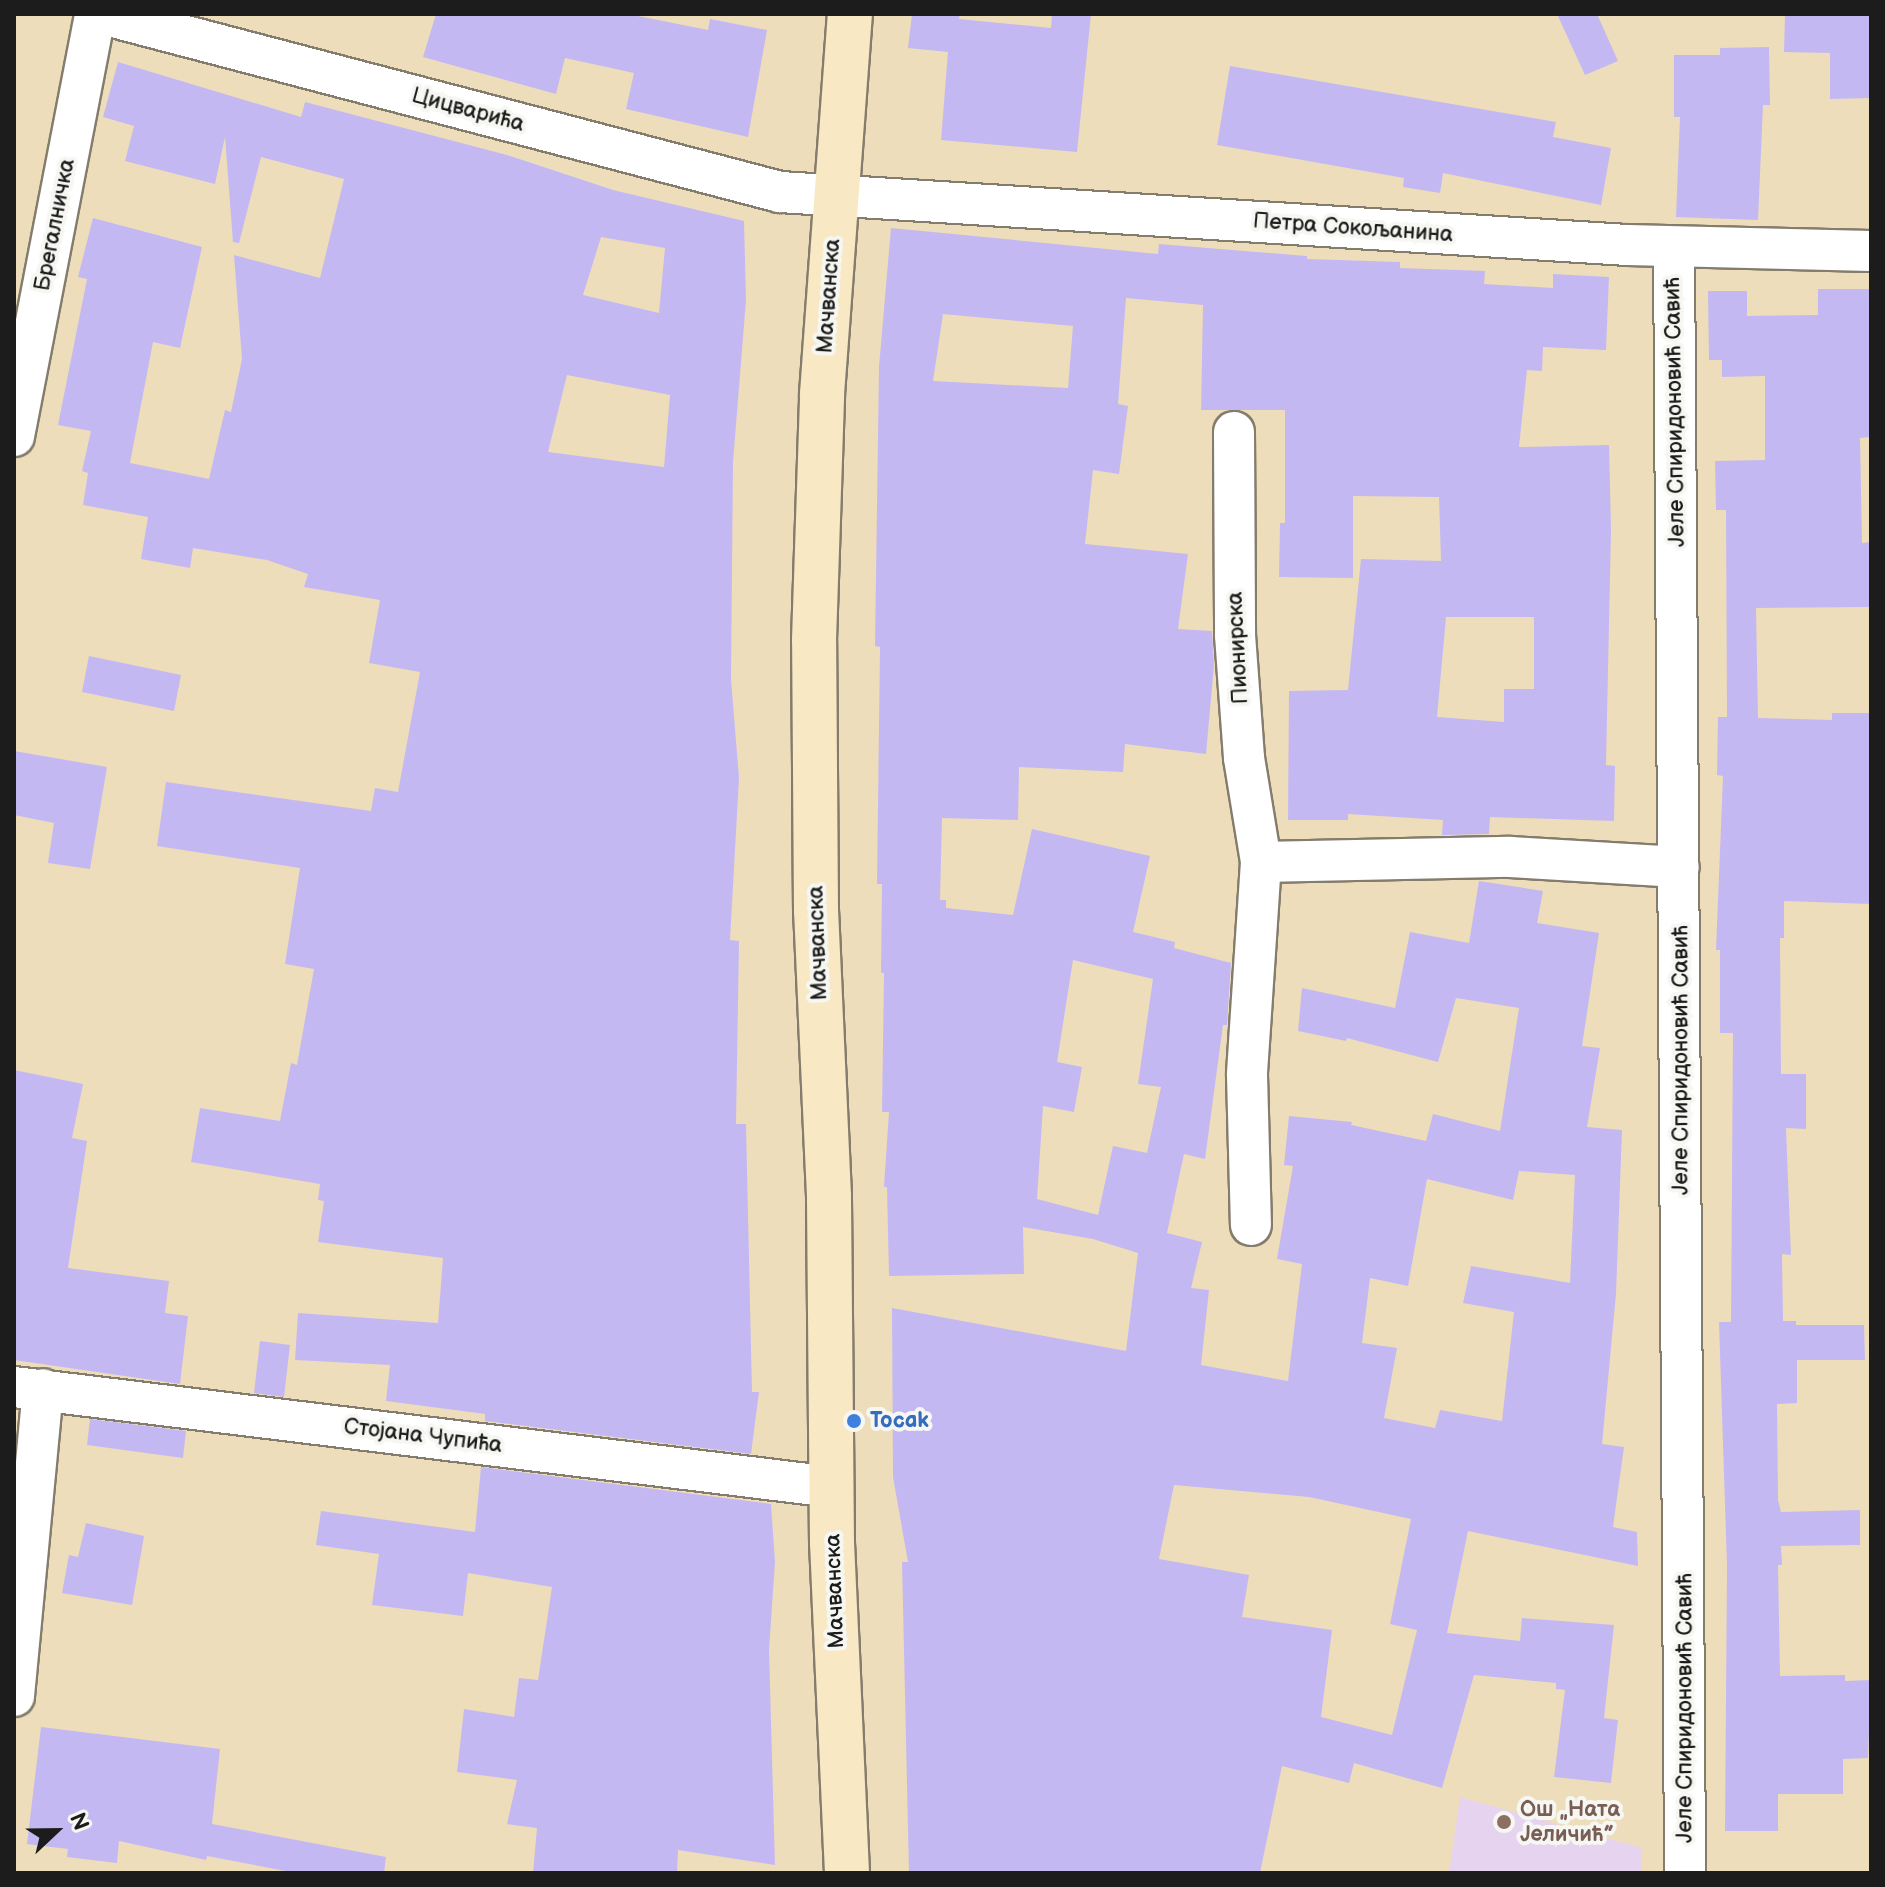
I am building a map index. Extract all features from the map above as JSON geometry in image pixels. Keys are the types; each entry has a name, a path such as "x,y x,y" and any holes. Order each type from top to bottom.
{"main road":[{"name":"Мачванска","path":"847,1873 832,1487 829,1196 816,911 814,640 822,394 850,14"}],"street":[{"name":"Брегалничка","path":"14,436 95,14"},
{"name":"Цицварића","path":"102,14 780,192 836,193"},
{"name":"Петра Сокољанина","path":"836,193 1674,248 1871,251"},
{"name":"Јеле Спиридоновић Савић","path":"1674,248 1685,1873"},
{"name":"Пионирска","path":"1234,432 1235,635 1244,758 1261,862 1247,1075 1251,1225"},
{"path":"1261,862 1510,857 1679,867"},
{"name":"Стојана Чупића","path":"28,1388 832,1487"},
{"path":"14,1696 28,1388"}],"shaded area":[{"name":"Ош „Ната Јеличић”","path":"1460,1797 1642,1848 1642,1873 1449,1873"}],"building":[{"path":"436,14 628,14 708,30 710,19 767,30 748,137 626,109 634,73 565,58 556,94 423,57"},
{"path":"912,14 960,14 959,19 1051,28 1052,14 1091,14 1077,152 941,140 948,52 908,48"},
{"path":"1557,14 1597,14 1618,61 1585,75"},
{"path":"1785,14 1871,14 1871,98 1830,99 1830,53 1784,52"},
{"path":"1769,47 1770,105 1763,105 1758,220 1676,217 1680,117 1674,117 1674,55 1720,55 1720,48"},
{"path":"118,62 301,117 305,102 507,155 613,190 744,221 746,300 733,462 731,679 739,778 730,940 739,941 736,1124 746,1124 752,1392 759,1392 751,1454 485,1421 485,1414 386,1401 390,1365 295,1360 298,1313 438,1323 443,1258 318,1242 324,1201 318,1200 320,1184 191,1162 200,1108 280,1121 291,1063 297,1065 314,969 285,964 300,868 157,846 166,782 371,811 375,788 398,792 420,672 369,663 380,600 304,587 308,574 267,560 193,548 190,568 141,559 148,517 83,505 88,473 82,471 91,431 58,425 87,279 78,277 93,218 202,247 180,348 153,342 130,463 209,479 225,410 231,412 242,359 234,255 320,278 344,179 261,157 239,243 233,242 225,137 215,184 125,161 134,126 103,117","holes":["601,237 665,248 659,313 583,295","567,375 670,395 664,467 548,452"]},
{"path":"1230,66 1556,122 1553,137 1611,148 1601,205 1443,173 1440,193 1403,187 1404,178 1217,145"},
{"path":"891,228 1158,254 1159,244 1307,256 1307,259 1400,262 1400,268 1485,271 1484,284 1553,288 1553,274 1609,277 1606,350 1543,347 1542,371 1527,370 1519,447 1609,445 1611,529 1606,765 1615,766 1614,821 1490,817 1489,834 1442,835 1443,820 1348,814 1348,820 1288,820 1289,691 1348,690 1361,559 1441,561 1439,497 1353,496 1353,578 1279,577 1280,523 1285,523 1285,410 1201,410 1203,305 1126,298 1118,404 1128,406 1119,474 1093,470 1085,544 1188,554 1178,629 1212,631 1214,665 1206,754 1125,744 1123,772 1019,767 1018,820 942,818 940,900 946,900 946,908 1013,915 1032,829 1150,856 1133,932 1175,942 1174,948 1231,963 1227,1025 1223,1025 1205,1159 1184,1154 1167,1233 1202,1242 1191,1288 1209,1290 1201,1365 1288,1381 1302,1264 1277,1259 1293,1166 1284,1165 1289,1116 1352,1122 1351,1125 1426,1141 1433,1114 1500,1131 1519,1008 1456,998 1438,1062 1347,1038 1346,1041 1298,1031 1302,988 1395,1008 1410,932 1469,943 1479,881 1543,891 1537,923 1599,933 1582,1046 1600,1048 1587,1127 1622,1130 1616,1294 1602,1444 1624,1447 1613,1527 1637,1532 1638,1566 1468,1531 1447,1633 1520,1641 1522,1618 1614,1625 1604,1718 1618,1720 1611,1783 1554,1777 1565,1690 1556,1689 1556,1683 1474,1675 1442,1788 1354,1763 1349,1783 1282,1766 1260,1873 909,1873 902,1562 908,1562 893,1477 892,1308 1126,1351 1138,1253 1093,1239 1023,1227 1024,1274 889,1276 887,1187 884,1187 889,1112 882,1112 884,973 881,973 882,884 877,884 880,647 875,646 879,367","holes":["943,314 1073,326 1068,388 933,381","1446,617 1534,617 1534,689 1504,689 1504,722 1437,717","1073,960 1153,979 1138,1084 1161,1087 1147,1153 1113,1146 1098,1215 1037,1199 1043,1106 1074,1112 1082,1067 1057,1062","1519,1171 1575,1175 1570,1283 1471,1266 1463,1303 1514,1312 1502,1421 1440,1410 1435,1428 1384,1418 1397,1348 1362,1343 1370,1278 1408,1286 1427,1179 1513,1200","1174,1485 1309,1497 1411,1519 1390,1624 1417,1630 1392,1735 1321,1717 1332,1630 1242,1617 1249,1575 1159,1559"]},
{"path":"1818,289 1871,289 1871,437 1860,438 1862,543 1871,542 1871,607 1756,608 1758,718 1832,720 1832,713 1871,713 1871,904 1784,901 1784,938 1780,938 1781,1074 1806,1074 1806,1129 1786,1128 1791,1255 1782,1254 1783,1321 1796,1321 1796,1325 1864,1325 1865,1360 1797,1360 1797,1403 1777,1404 1778,1500 1781,1512 1860,1510 1860,1545 1781,1546 1782,1565 1778,1565 1780,1676 1845,1675 1845,1681 1871,1680 1868,1758 1843,1759 1843,1794 1778,1794 1778,1831 1725,1831 1727,1566 1719,1322 1731,1322 1733,1033 1720,1033 1720,950 1716,950 1723,776 1717,775 1718,717 1727,717 1726,510 1716,510 1715,461 1765,460 1765,376 1722,377 1722,360 1709,360 1708,291 1747,291 1747,316 1818,315"},
{"path":"89,656 181,675 174,711 82,692"},
{"path":"14,751 107,767 90,869 48,863 54,823 14,815"},
{"path":"14,1070 83,1084 72,1138 87,1141 68,1268 169,1281 165,1313 188,1316 180,1384 14,1360"},
{"path":"260,1341 290,1345 284,1397 254,1393"},
{"path":"90,1419 186,1431 183,1458 87,1445"},
{"path":"481,1467 771,1504 775,1562 769,1650 775,1865 678,1850 677,1873 533,1873 537,1828 507,1824 517,1780 457,1772 464,1709 514,1717 519,1678 538,1680 552,1587 468,1573 463,1616 372,1605 379,1554 316,1545 321,1511 475,1532"},
{"path":"86,1523 144,1536 132,1605 62,1593 69,1555 78,1557"},
{"path":"41,1727 220,1749 212,1824 386,1857 384,1873 296,1873 207,1856 206,1860 119,1841 117,1863 67,1857 68,1849 27,1844"}],"place":[{"name":"Tocak","path":"854,1421"},
{"name":"Ош „Ната Јеличић”","path":"1504,1822"}]}
